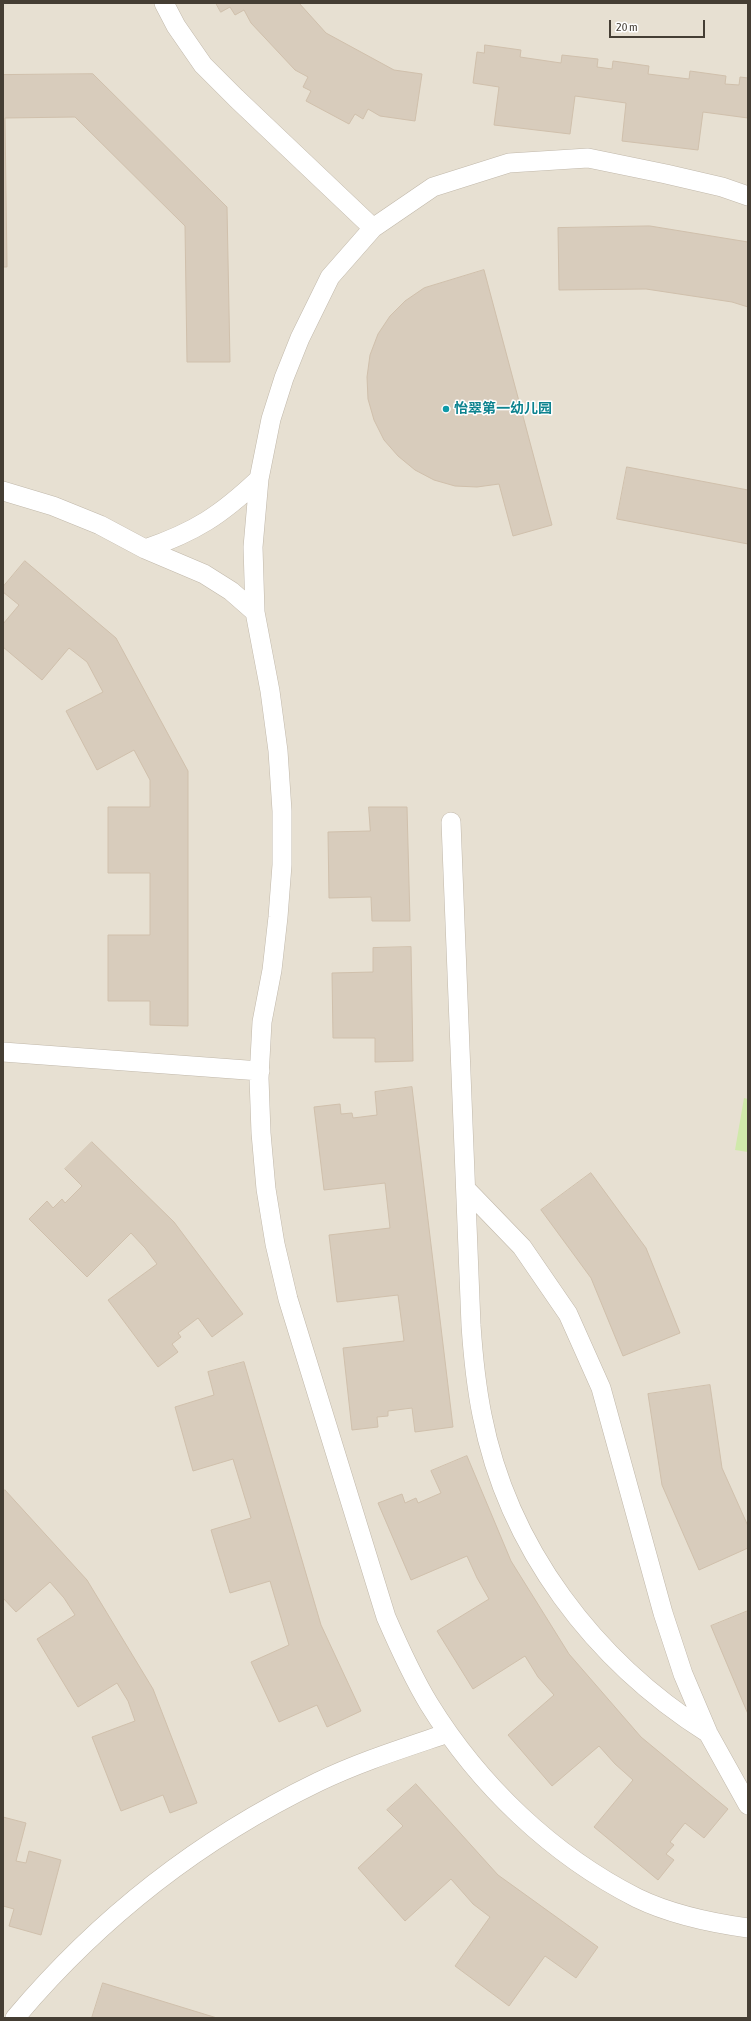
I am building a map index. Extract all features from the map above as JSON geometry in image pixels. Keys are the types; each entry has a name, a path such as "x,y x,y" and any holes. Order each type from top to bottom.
{"lane":[{"path":"164,3 176,26 203,65 373,228"},
{"path":"748,196 666,174 588,158 509,163 433,187 373,228 330,277 300,338 284,378 271,419 259,479 253,547 254,612 270,691 278,751 282,812 282,865 278,917 272,970 262,1022 260,1071 261,1133 266,1189 275,1244 288,1299 386,1617 405,1661 428,1704 448,1733 486,1781 520,1816 557,1847 596,1874 638,1898 674,1911 725,1925 748,1928"},
{"path":"145,549 178,538 208,521 235,502 259,479"},
{"path":"3,491 53,506 93,523 145,549 204,574 231,591 254,612"},
{"path":"451,822 474,1370 482,1416 493,1460 509,1503 529,1544 552,1583 584,1627 610,1656 644,1688 708,1733"},
{"path":"3,1052 260,1071"},
{"path":"466,1189 522,1247 568,1314 601,1388 662,1613 683,1674 708,1733 748,1805"},
{"path":"15,2018 42,1985 91,1936 143,1890 199,1850 257,1813 319,1781 382,1755 448,1733"}],"shaded area":[{"path":"3,3 748,3 748,2018 3,2018"}],"green space":[{"path":"744,1098 748,1099 748,1152 735,1150"}],"building":[{"path":"216,3 299,3 326,33 394,70 422,74 415,121 380,116 368,109 363,119 355,114 349,124 306,101 311,91 303,87 308,77 295,70 251,23 244,10 235,15 230,7 221,12"},
{"path":"485,45 521,50 520,57 561,63 562,55 598,59 597,67 612,69 613,61 649,66 648,74 689,79 690,71 726,76 725,84 739,85 740,77 748,78 748,118 703,112 698,150 622,141 626,103 575,96 570,134 494,125 499,87 473,83 477,52 484,53"},
{"path":"93,74 227,207 230,362 187,362 185,226 75,117 5,118 7,267 3,267 3,75"},
{"path":"650,226 748,242 748,307 732,302 646,289 559,290 558,228"},
{"name":"怡翠第一幼儿园","path":"484,270 552,525 513,536 499,484 477,487 455,486 434,480 415,470 398,456 384,440 374,420 368,399 367,377 370,355 378,334 390,316 405,301 424,288"},
{"path":"627,467 748,490 748,544 617,519"},
{"path":"25,561 116,638 188,771 188,1026 150,1025 150,1001 108,1001 108,935 150,935 150,873 108,873 108,807 150,807 150,780 134,750 97,770 66,711 103,692 87,662 69,648 42,680 3,647 3,624 19,605 3,592 3,587"},
{"path":"369,807 407,807 410,921 372,921 371,897 329,898 328,832 370,831"},
{"path":"411,947 413,1061 375,1062 375,1038 333,1038 332,973 373,972 373,948"},
{"path":"412,1087 453,1427 415,1432 412,1408 388,1411 388,1416 377,1417 378,1427 352,1430 343,1348 404,1341 398,1295 337,1302 329,1235 390,1228 385,1183 324,1190 314,1107 340,1104 341,1114 352,1113 353,1118 377,1115 375,1092"},
{"path":"92,1142 174,1222 243,1314 212,1337 198,1318 178,1333 181,1337 172,1344 178,1352 158,1367 108,1300 157,1264 145,1248 131,1233 87,1277 29,1219 47,1201 53,1208 62,1199 65,1203 82,1186 65,1169"},
{"path":"591,1173 646,1248 680,1333 623,1356 591,1278 541,1210"},
{"path":"244,1362 321,1625 361,1711 327,1727 317,1705 279,1722 251,1662 289,1645 270,1581 230,1593 211,1530 251,1518 233,1459 193,1471 175,1407 214,1395 208,1372"},
{"path":"710,1385 722,1468 748,1526 748,1548 699,1570 662,1485 648,1394"},
{"path":"467,1456 511,1561 569,1654 641,1737 728,1809 704,1838 685,1823 670,1842 674,1845 666,1854 674,1860 658,1880 594,1827 633,1780 615,1764 599,1746 552,1786 508,1735 554,1695 538,1677 525,1656 473,1689 437,1631 489,1599 467,1556 411,1580 378,1503 402,1494 405,1503 416,1498 418,1503 441,1493 431,1471"},
{"path":"5,1490 87,1580 153,1689 197,1803 170,1813 163,1795 121,1811 92,1737 135,1721 128,1701 117,1683 78,1707 37,1639 75,1615 64,1598 50,1582 16,1612 3,1598 3,1492"},
{"path":"748,1611 748,1714 711,1626"},
{"path":"416,1784 498,1875 598,1947 576,1978 545,1956 509,2006 455,1966 490,1917 473,1904 451,1879 405,1921 358,1868 403,1826 387,1810"},
{"path":"3,1817 26,1823 16,1861 26,1863 29,1851 61,1860 41,1935 9,1926 14,1909 3,1906"},
{"path":"103,1983 217,2018 92,2018"}],"place":[{"name":"怡翠第一幼儿园","path":"446,409"}]}
